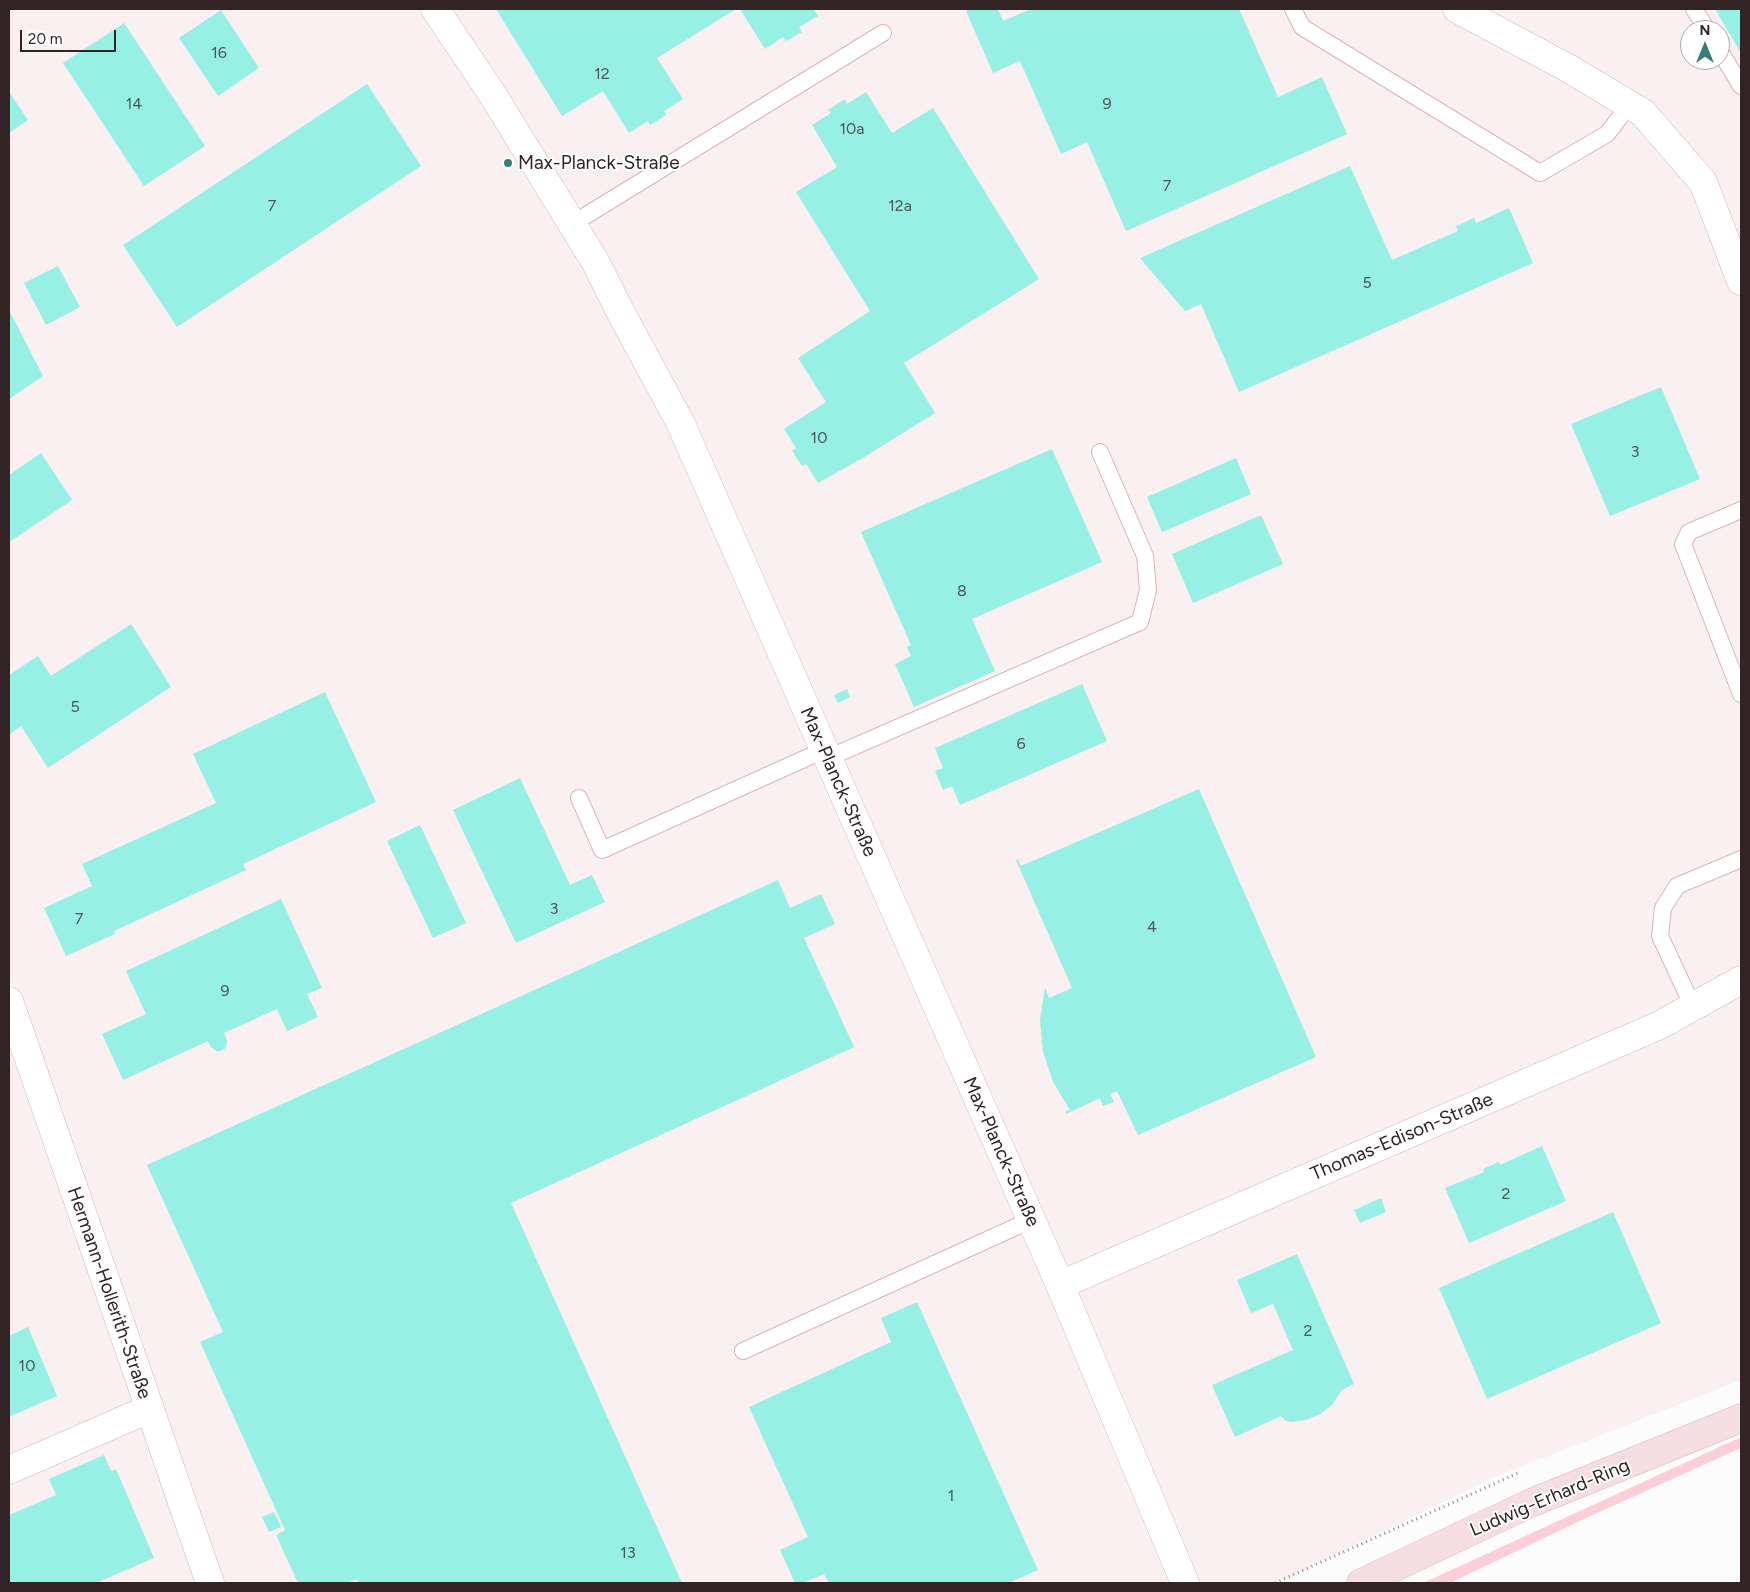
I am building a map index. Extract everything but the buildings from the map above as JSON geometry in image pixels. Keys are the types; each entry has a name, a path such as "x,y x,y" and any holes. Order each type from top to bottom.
{"main road":[{"name":"Ludwig-Erhard-Ring","path":"1361,1583 1533,1502 1741,1418"}],"street":[{"name":"Max-Planck-Straße","path":"435,9 491,92 596,263 680,422 1060,1285 1186,1583"},
{"path":"1457,9 1568,68 1643,113 1703,182 1740,274"},
{"name":"Thomas-Edison-Straße","path":"1060,1285 1660,1025 1741,980"},
{"name":"Hermann-Hollerith-Straße","path":"9,1001 210,1583"},
{"path":"9,1470 149,1409"}],"lane":[{"path":"1293,9 1302,28 1540,172 1607,134 1629,105"},
{"path":"1694,9 1701,20"},
{"path":"572,224 883,33"},
{"path":"1730,68 1741,86"},
{"path":"580,798 602,850 1140,622 1148,590 1145,556 1100,452"},
{"path":"1741,510 1689,532 1682,544 1741,694"},
{"path":"1693,1007 1660,936 1663,908 1678,886 1741,859"},
{"path":"743,1351 1031,1220"}],"shaded area":[{"path":"9,9 1741,9 1741,1380 1495,1477 1276,1583 9,1583"},
{"path":"1741,1437 1741,1448 1586,1518 1450,1583 1423,1583"}],"place":[{"name":"Max-Planck-Straße","path":"508,163"}]}
